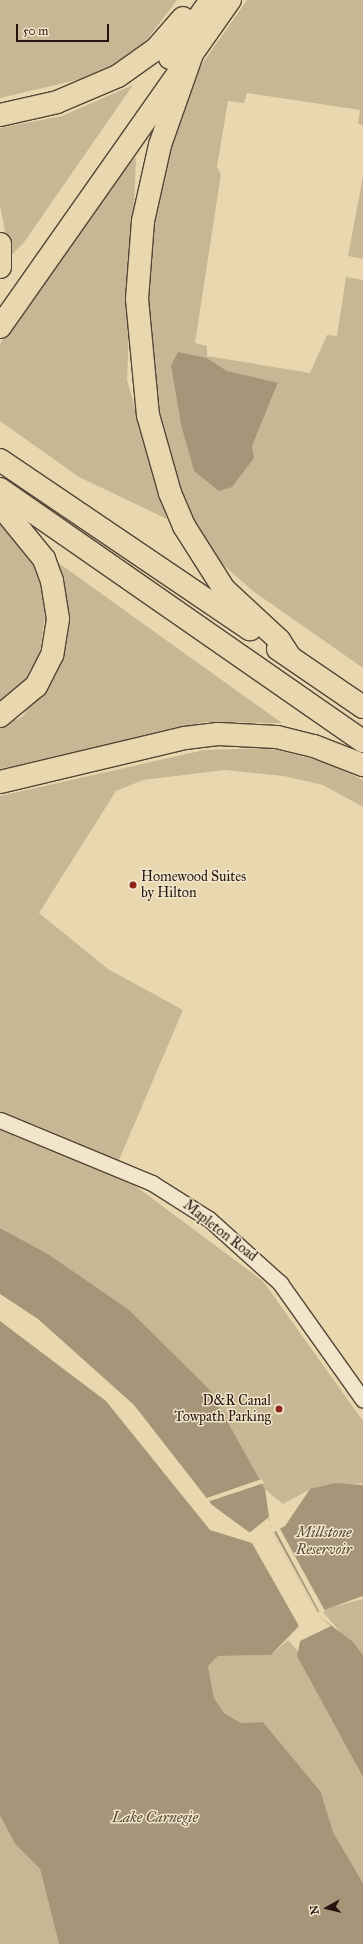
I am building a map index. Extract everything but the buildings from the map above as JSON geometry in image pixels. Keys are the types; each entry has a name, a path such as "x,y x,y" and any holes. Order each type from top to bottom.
{"highway":[{"path":"0,115 57,102 118,76 167,38 197,0"},
{"path":"0,304 211,0"},
{"path":"0,327 230,0"},
{"path":"192,54 160,145 142,221 137,299 148,414 170,493 184,526 224,589 279,640 290,657"},
{"path":"0,244 0,267"},
{"path":"0,460 363,707"},
{"path":"0,489 363,741"},
{"path":"0,505 44,560 52,581 58,619 52,655 36,686 0,716"},
{"path":"0,782 185,738 218,734 277,737 314,746 363,766"}],"street":[{"name":"Mapleton Road","path":"0,1120 152,1183 209,1219 280,1283 363,1400"}],"shaded area":[{"path":"0,0 177,0 143,45 102,74 0,98"},
{"path":"247,0 363,0 363,125 358,124 360,110 247,93 244,103 228,101 217,167 221,174 195,343 207,346 207,356 310,373 327,335 337,336 346,277 363,280 363,668 253,591 221,563 195,529 175,485 157,409 148,347 148,257 156,194 172,126 202,64","holes":["207,358 227,371 278,384 252,446 194,471 181,425 171,366"]},
{"path":"133,85 25,241 10,257 0,205 0,128 62,116"},
{"path":"136,157 127,380 167,519 79,477 0,421 0,344 100,192"},
{"path":"363,176 363,259 348,256"},
{"path":"0,521 32,556 46,607 37,677 0,700"},
{"path":"46,554 282,723 205,722 0,769 0,726 22,717 58,666"},
{"path":"268,748 328,763 363,780 363,807 323,785 284,776 225,770 143,780 116,791 39,913 108,969 183,1010 119,1160 134,1185 263,1281 363,1421 363,1483 311,1489 283,1504 265,1489 210,1390 129,1311 48,1254 0,1228 0,796 204,750"},
{"path":"363,1599 363,1883 333,1832 321,1792 263,1722 241,1723 224,1713 214,1698 208,1666 218,1656 271,1655 288,1640 303,1657 343,1635 321,1610"},
{"path":"0,1815 15,1844 40,1869 59,1944 0,1944"}],"water":[{"path":"178,352 207,358 227,371 278,383 252,446 254,458 232,487 219,491 194,471 181,425 171,366"},
{"path":"0,1228 48,1254 129,1310 210,1390 265,1489 271,1530 319,1616 353,1642 363,1655 363,1777 297,1656 304,1623 257,1538 212,1505 134,1405 38,1319 0,1294"},
{"name":"Lake Carnegie","path":"0,1321 106,1401 210,1530 252,1543 299,1626 271,1655 218,1656 208,1666 214,1698 224,1713 241,1723 263,1722 321,1792 333,1832 363,1883 363,1944 59,1944 40,1869 15,1844 0,1815"},
{"name":"Millstone Reservoir","path":"335,1483 363,1485 363,1596 318,1612 274,1532 285,1526 310,1489"}],"pier":[{"path":"262,1479 264,1483 207,1502 204,1499"},
{"path":"269,1517 271,1530 319,1616 331,1626 300,1641 302,1624 255,1539 248,1534"},
{"path":"279,1527 325,1611 320,1613 275,1529"},
{"path":"252,1541 254,1542 300,1625 297,1631 299,1625"}],"place":[{"name":"Homewood Suites by Hilton","path":"133,885"},
{"name":"D&R Canal Towpath Parking","path":"279,1409"}]}
